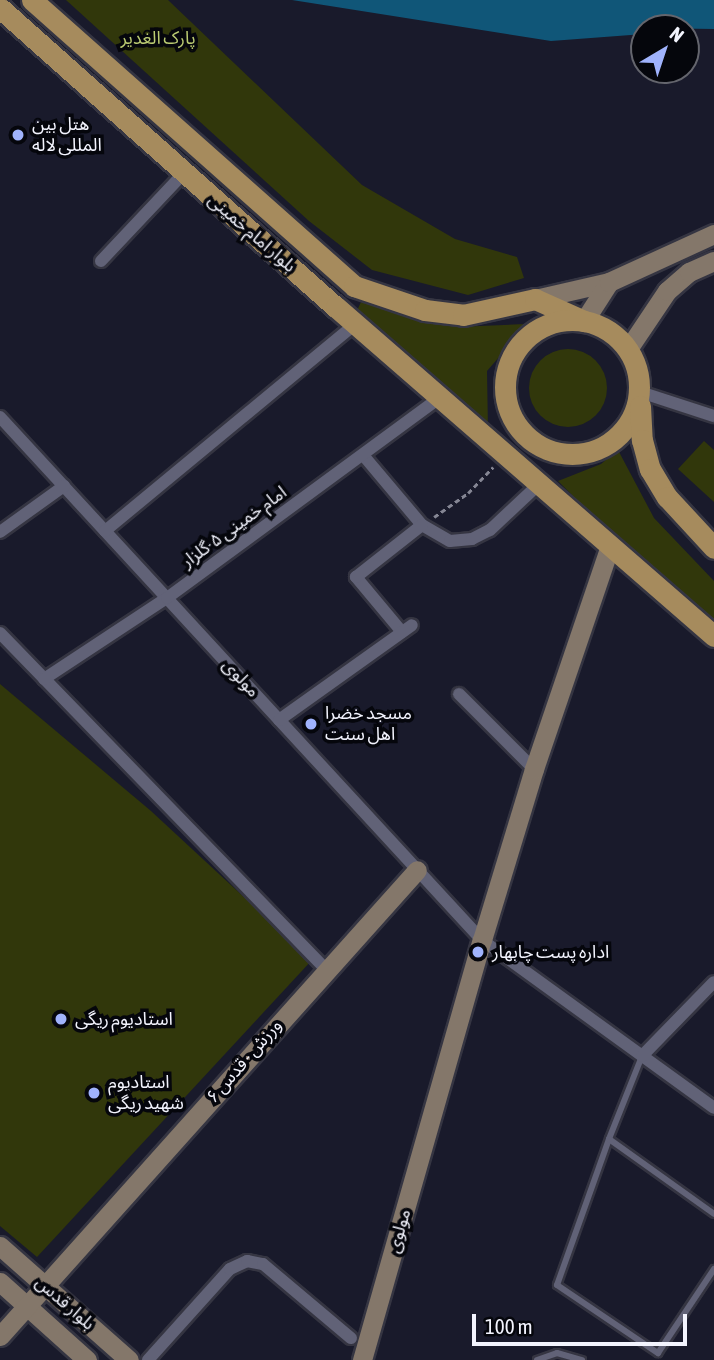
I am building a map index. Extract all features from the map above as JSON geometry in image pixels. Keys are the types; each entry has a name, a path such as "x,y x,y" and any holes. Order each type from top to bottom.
{"main road":[{"name":"بلوار امام خمینی","path":"32,0 354,286 425,310 463,315 535,299"},
{"name":"بلوار امام خمینی","path":"0,8 439,398 714,636"},
{"path":"336,307 354,286"},
{"path":"535,299 616,336 628,349 635,362 640,392 642,440 650,469 667,497 714,548"},
{"path":"584,321 557,321 541,327 516,349 508,365 505,399 519,430 532,442 561,454 577,455 600,449 620,435 630,423 640,392"},
{"path":"505,454 532,442"},
{"path":"532,442 539,484"}],"street":[{"path":"101,261 184,173"},
{"path":"535,299 609,282 714,234"},
{"path":"676,250 673,263 689,272"},
{"path":"628,349 667,291 689,272 714,261"},
{"path":"584,321 609,282"},
{"path":"105,531 355,324"},
{"path":"640,392 714,416"},
{"name":"امام خمینی ۵-گلزار","path":"44,679 167,598 439,398"},
{"name":"مولوی","path":"0,417 482,940 714,1108"},
{"path":"363,455 422,525 450,541 472,539 490,530 539,484"},
{"path":"0,532 64,486"},
{"path":"279,720 407,629 356,577 422,525"},
{"name":"مولوی","path":"362,1360 482,940 534,769 610,546"},
{"path":"2,640 44,679 326,969"},
{"path":"459,694 534,769"},
{"name":"ورزش - قدس ۶","path":"0,1336 417,870"},
{"path":"642,1056 714,982"},
{"name":"بلوار قدس","path":"0,1246 129,1360"},
{"path":"148,1360 230,1269 247,1261 263,1264 351,1338"},
{"name":"بلوار قدس","path":"0,1282 87,1360"}],"lane":[{"path":"642,1056 557,1285 658,1353 714,1269"},
{"path":"609,1139 714,1214"},
{"path":"537,1360 557,1353 582,1360"}],"path":[{"path":"422,525 468,493 505,454"}],"green space":[{"name":"پارک الغدیر","path":"66,0 168,0 362,185 455,239 517,257 524,278 468,295 372,270 309,221"},
{"path":"361,302 456,327 525,324 528,331 506,349 487,371 488,429 355,315"},
{"path":"568,349 583,352 596,360 604,373 607,388 604,403 596,416 583,424 568,427 553,424 540,416 532,403 529,388 532,373 540,360 553,352"},
{"path":"704,441 714,450 714,502 678,469"},
{"path":"618,450 654,518 714,581 714,629 626,549 558,481 601,464"},
{"name":"استادیوم شهید ریگی","path":"0,684 151,811 312,960 37,1257 0,1226"}],"water":[{"path":"292,0 714,0 714,29 700,29 700,14 630,14 630,35 551,41"}],"place":[{"name":"هتل بین المللی لاله","path":"18,135"},
{"name":"مسجد خضرا اهل سنت","path":"311,724"},
{"name":"اداره پست چابهار","path":"478,952"},
{"name":"استادیوم ریگی","path":"61,1019"},
{"name":"استادیوم شهید ریگی","path":"94,1093"}]}
